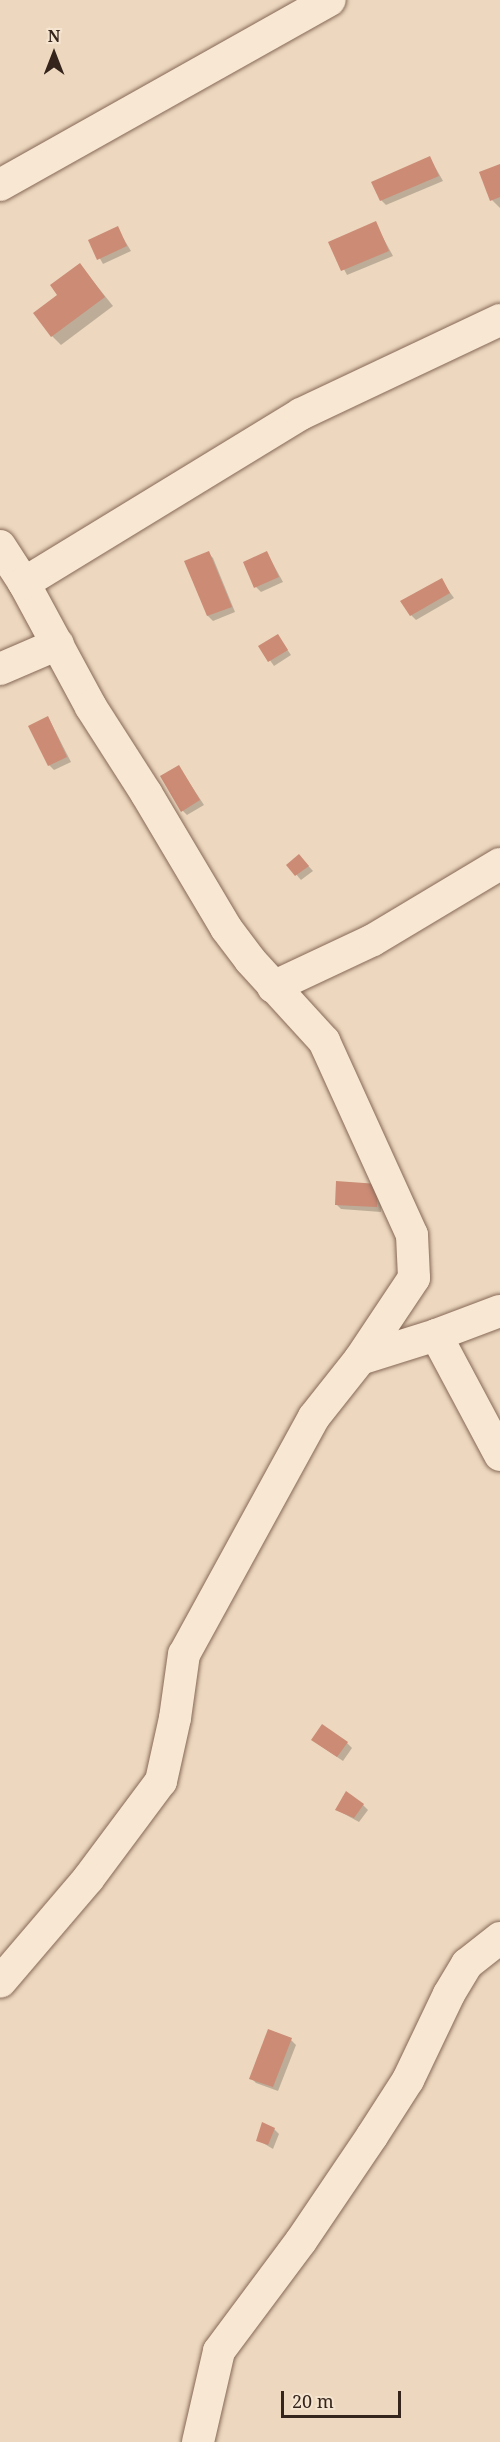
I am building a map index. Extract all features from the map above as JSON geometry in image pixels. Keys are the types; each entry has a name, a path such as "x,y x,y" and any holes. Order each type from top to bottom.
{"street":[{"path":"0,185 330,0"},
{"path":"24,584 301,414 500,320"},
{"path":"0,546 58,644 91,707 146,793 226,928 273,987 324,1041 412,1235 414,1278 360,1359 314,1417 184,1654 175,1718 161,1781 88,1879 0,1982"},
{"path":"0,669 58,644"},
{"path":"273,987 373,940 500,864"},
{"path":"360,1359 436,1335 500,1311"},
{"path":"436,1335 500,1455"},
{"path":"198,2442 219,2351 301,2241 384,2118 408,2080 449,1994 467,1964 500,1938"}],"building":[{"path":"430,156 439,176 380,201 371,182"},
{"path":"500,164 500,197 490,201 479,172"},
{"path":"376,221 389,251 341,271 328,242"},
{"path":"118,226 127,246 97,260 88,240"},
{"path":"80,263 105,297 51,337 33,313 57,295 50,285"},
{"path":"209,551 232,607 207,616 184,561"},
{"path":"267,551 279,577 254,588 243,562"},
{"path":"442,578 450,593 410,616 400,601"},
{"path":"278,634 288,650 268,662 258,646"},
{"path":"48,716 67,757 48,766 28,726"},
{"path":"179,765 200,800 181,812 160,776"},
{"path":"299,854 309,866 295,876 286,865"},
{"path":"336,1181 378,1184 377,1207 335,1205"},
{"path":"322,1724 348,1742 337,1757 311,1740"},
{"path":"346,1791 364,1804 354,1818 335,1810"},
{"path":"268,2029 292,2038 273,2087 249,2079"},
{"path":"262,2122 275,2128 268,2145 256,2141"}]}
